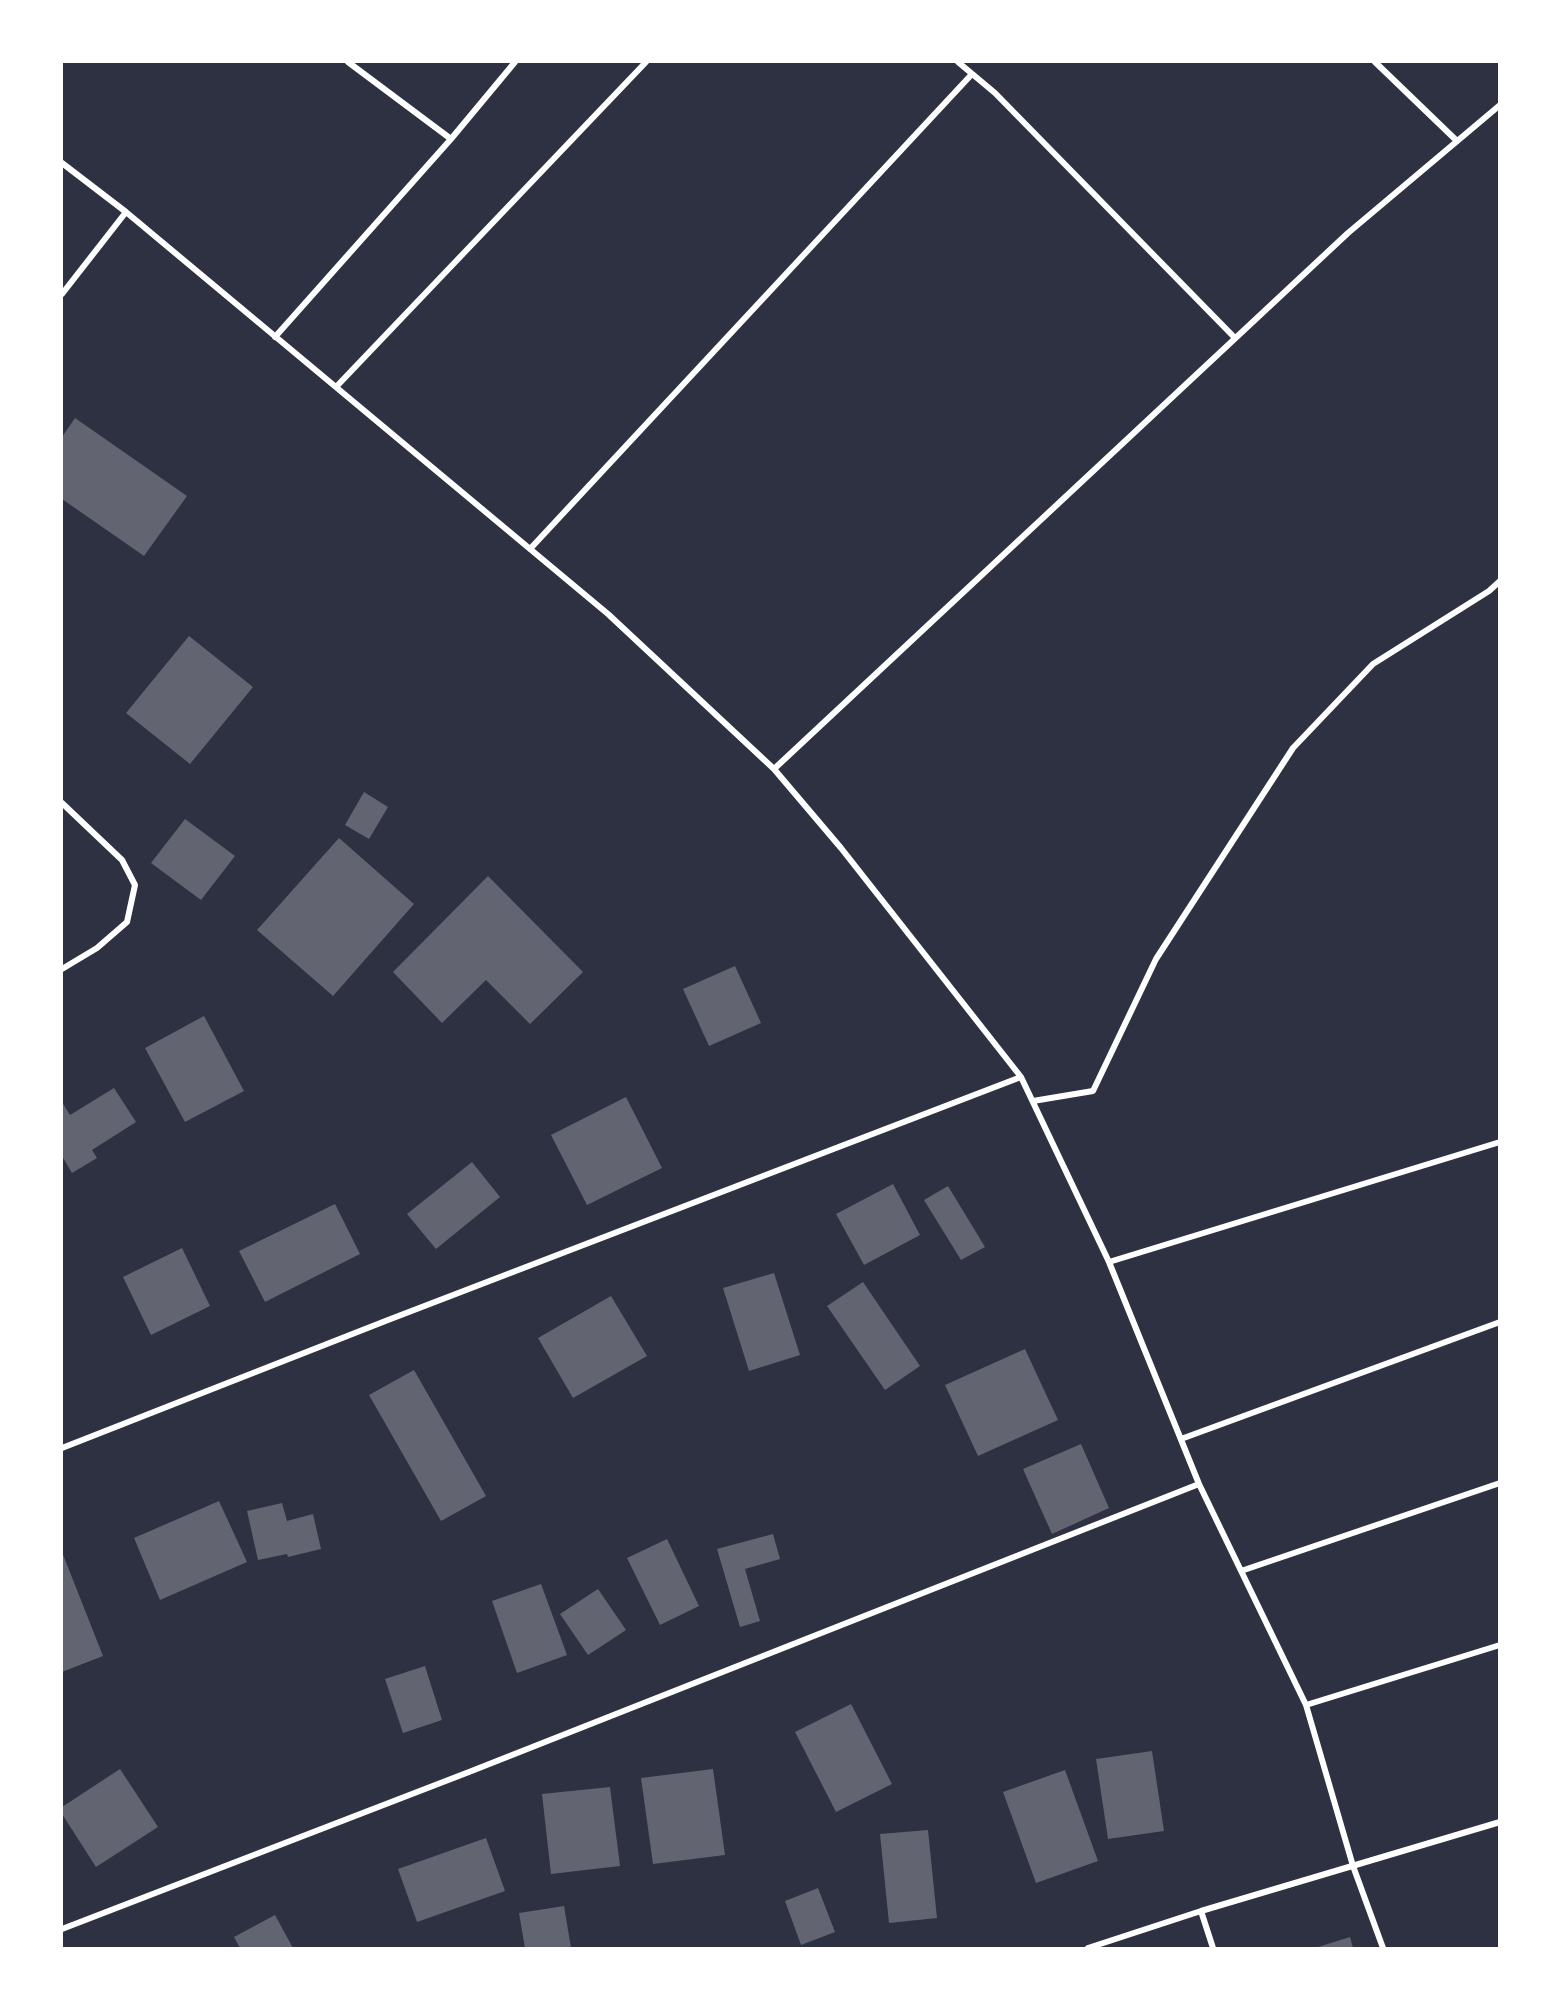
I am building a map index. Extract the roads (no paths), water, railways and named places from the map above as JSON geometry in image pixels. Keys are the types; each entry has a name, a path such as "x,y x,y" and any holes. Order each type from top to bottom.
{"street":[{"path":"348,62 451,140"},
{"path":"275,337 451,140 515,62"},
{"path":"336,387 646,62"},
{"path":"958,62 995,93 1235,338"},
{"path":"1375,62 1457,141"},
{"path":"531,549 972,74"},
{"path":"774,769 1348,233 1500,105"},
{"path":"62,163 126,212 608,614 774,769 848,857 1021,1077 1110,1262 1199,1484 1306,1705 1353,1866 1383,1948"},
{"path":"62,294 126,212"},
{"path":"1033,1101 1094,1091 1156,959 1293,748 1373,664 1500,582"},
{"path":"62,802 122,860 135,885 127,922 97,948 62,969"},
{"path":"62,1448 1021,1077"},
{"path":"1110,1262 1500,1142"},
{"path":"1181,1439 1500,1322"},
{"path":"1241,1571 1500,1483"},
{"path":"62,1929 469,1772 1199,1484"},
{"path":"1306,1705 1500,1645"},
{"path":"1088,1948 1201,1911 1500,1822"},
{"path":"1201,1911 1213,1948"}]}
